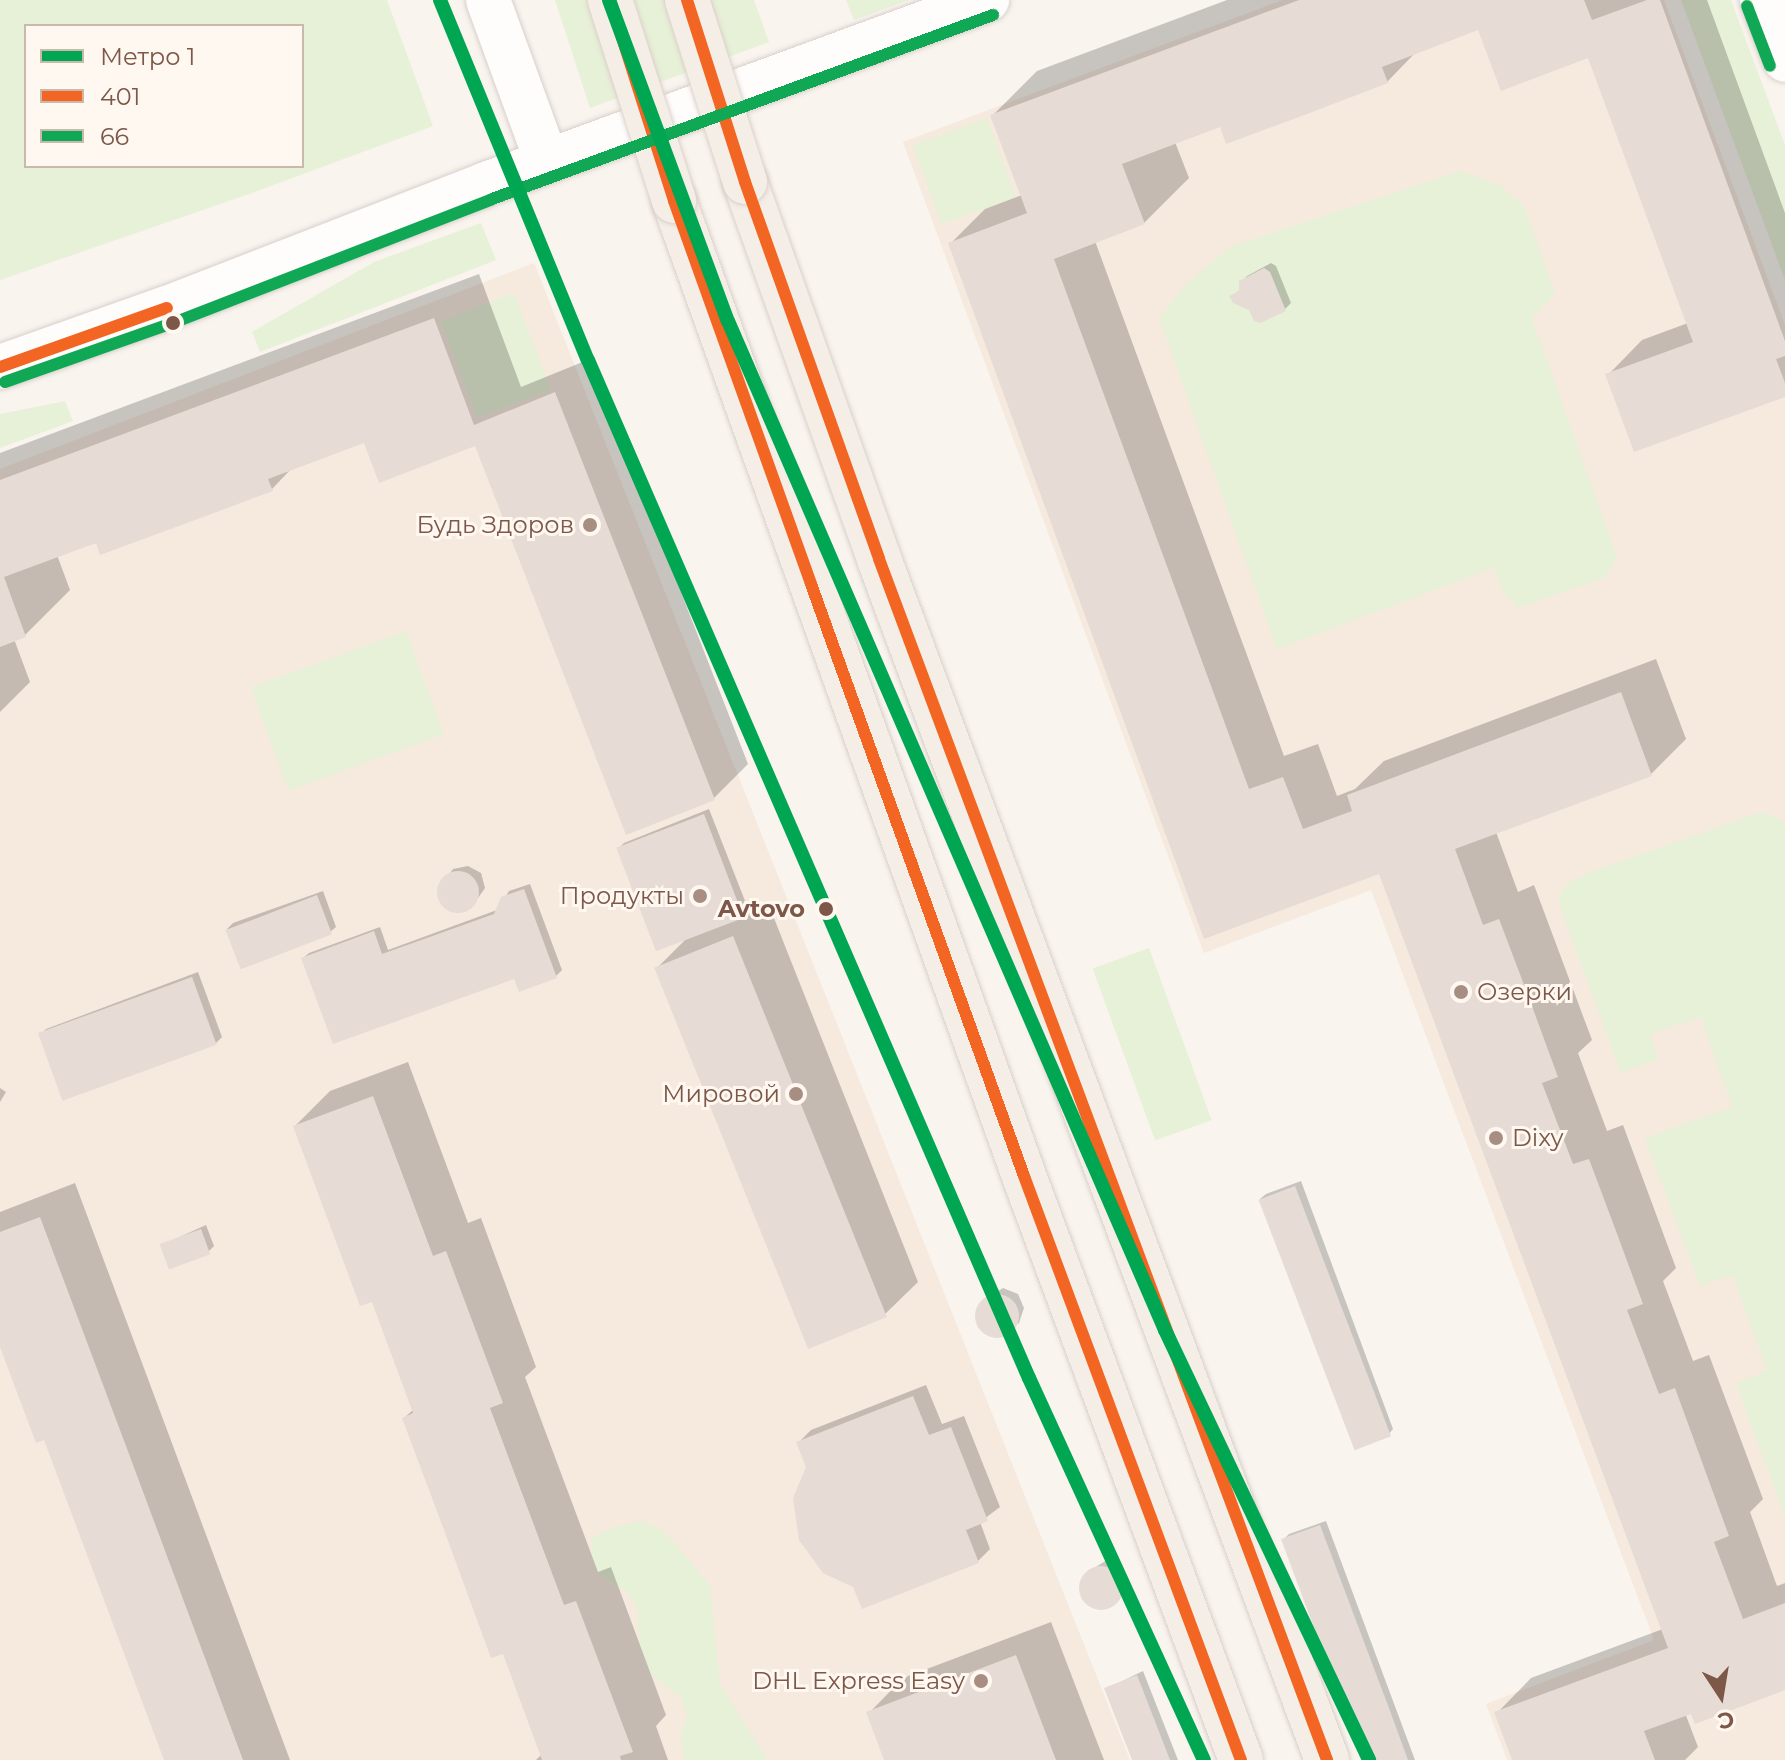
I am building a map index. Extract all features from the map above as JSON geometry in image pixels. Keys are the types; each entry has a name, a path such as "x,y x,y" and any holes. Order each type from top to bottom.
{"main road":[{"path":"610,0 688,240 1013,1147 1241,1760"},
{"path":"687,0 757,215 879,559 1327,1760"}],"street":[{"path":"488,0 547,162"},
{"path":"0,367 167,308 547,162 987,0"},
{"path":"1762,0 1785,60"}],"shaded area":[{"path":"1283,0 1664,0 1785,325 1785,1760 1507,1760 1486,1704 1654,1640 1371,890 1204,953 903,142"},
{"path":"534,263 1130,1760 0,1760 0,469"}],"green space":[{"path":"0,0 387,0 433,126 252,193 0,280"},
{"path":"555,0 754,0 769,42 590,108"},
{"path":"846,0 909,0 854,20"},
{"path":"1681,0 1731,0 1785,145 1785,280"},
{"path":"987,118 1016,197 941,224 913,145"},
{"path":"1461,171 1500,186 1524,206 1555,293 1532,319 1617,557 1606,577 1518,608 1504,593 1493,568 1277,649 1159,318 1187,283 1232,246"},
{"path":"481,223 496,260 260,352 252,332 374,262"},
{"path":"514,293 551,389 477,417 440,321"},
{"path":"65,401 73,421 0,448 0,414"},
{"path":"406,631 444,734 289,791 251,687"},
{"path":"1762,812 1782,820 1785,829 1785,1517 1736,1383 1767,1371 1733,1275 1700,1286 1645,1138 1732,1107 1701,1017 1650,1034 1658,1059 1621,1073 1558,901 1566,884 1595,870"},
{"path":"1149,948 1212,1120 1155,1140 1093,969"},
{"path":"641,1521 663,1530 710,1585 720,1684 768,1760 684,1760 680,1737 687,1718 682,1698 650,1674 639,1641 637,1609 627,1592 598,1574 592,1558 591,1538 613,1527"}],"building":[{"path":"1299,0 1584,0 1592,20 1647,0 1660,0 1785,341 1785,356 1776,359 1785,383 1785,397 1634,452 1605,374 1693,342 1588,58 1501,91 1478,30 1382,67 1388,83 1307,114 1226,144 1220,127 1122,164 1145,224 1054,259 1249,789 1283,777 1303,829 1352,811 1347,795 1621,692 1652,776 1455,849 1483,925 1499,919 1529,998 1558,1077 1542,1083 1573,1164 1589,1159 1643,1304 1627,1310 1659,1394 1675,1388 1729,1536 1714,1542 1743,1619 1785,1603 1785,1690 1695,1724 1691,1714 1644,1731 1655,1760 1512,1760 1494,1712 1668,1648 1379,874 1204,939 948,243 1027,213 990,115"},
{"path":"1264,268 1270,272 1286,311 1260,323 1254,321 1249,310 1233,303 1229,296 1239,291 1239,281"},
{"path":"434,318 474,425 555,392 715,800 626,835 475,446 379,483 364,443 268,479 273,491 100,555 96,543 4,577 26,637 0,647 0,480"},
{"path":"704,814 744,918 656,951 616,848"},
{"path":"458,871 473,877 479,892 473,907 458,913 443,907 437,892 443,877"},
{"path":"524,889 557,978 519,992 514,979 333,1044 301,958 374,931 382,954 494,914 501,897"},
{"path":"317,895 332,934 241,969 226,930"},
{"path":"733,936 887,1317 808,1349 654,968"},
{"path":"192,977 217,1045 63,1101 38,1033"},
{"path":"373,1096 433,1256 446,1251 503,1403 490,1408 564,1605 576,1601 633,1752 620,1756 621,1760 542,1760 503,1654 491,1658 402,1418 413,1413 372,1302 360,1306 293,1126"},
{"path":"1295,1186 1391,1436 1355,1450 1259,1200"},
{"path":"40,1217 243,1760 164,1760 44,1440 36,1443 0,1347 0,1232"},
{"path":"201,1229 210,1254 169,1269 160,1244"},
{"path":"997,1294 1012,1301 1019,1316 1012,1331 997,1338 982,1331 975,1316 982,1301"},
{"path":"913,1396 929,1435 951,1427 988,1521 966,1530 979,1563 862,1609 853,1587 823,1573 799,1540 793,1498 806,1467 796,1442"},
{"path":"1320,1525 1408,1760 1363,1760 1281,1539"},
{"path":"1101,1566 1116,1573 1123,1588 1116,1603 1101,1610 1086,1603 1079,1588 1086,1573"},
{"path":"1016,1655 1056,1760 884,1760 866,1712"},
{"path":"1137,1675 1170,1760 1132,1760 1104,1688"}],"metro line":[{"name":"1","path":"440,0 588,360 1029,1378 1204,1760"},
{"name":"1","path":"609,0 728,321 1165,1330 1369,1760"}],"transit line":[{"name":"401","path":"610,0 674,201 811,584 1024,1176 1241,1760"},
{"name":"401","path":"687,0 745,182 879,559 1327,1760"},
{"name":"66","path":"1747,6 1770,66"},
{"name":"66","path":"5,382 173,323 492,199 993,15"},
{"name":"401","path":"0,367 167,308"}],"place":[{"name":"Будь Здоров","path":"590,525"},
{"name":"Продукты","path":"700,896"},
{"name":"Avtovo","path":"826,909"},
{"name":"Озерки","path":"1461,992"},
{"name":"Мировой","path":"796,1094"},
{"name":"Dixy","path":"1496,1138"},
{"name":"DHL Express Easy","path":"981,1681"}]}
